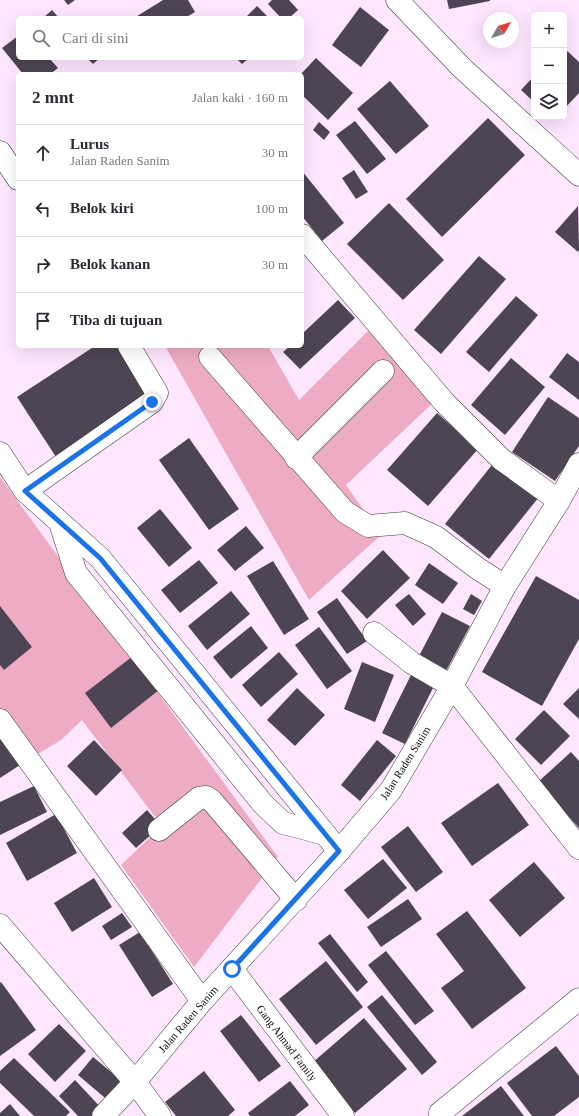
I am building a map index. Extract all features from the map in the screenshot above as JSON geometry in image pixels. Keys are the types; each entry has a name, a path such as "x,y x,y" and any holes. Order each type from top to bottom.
{"street":[{"path":"397,0 462,68 579,175"},
{"path":"0,152 16,176"},
{"path":"304,237 444,402 502,459 559,501"},
{"path":"25,491 152,402 157,393 129,348"},
{"path":"210,357 296,458 345,512 368,526 405,523 436,537 477,568 505,586"},
{"path":"296,458 383,371"},
{"path":"0,453 25,491 100,558 339,851"},
{"name":"Jalan Raden Sanim","path":"103,1116 135,1082 202,1001 296,900 391,790 452,686 505,586 559,501 579,464"},
{"path":"59,521 76,573 263,804 283,823 325,834"},
{"path":"374,633 412,663 452,686 579,848"},
{"path":"0,720 202,1001"},
{"path":"159,830 199,798 206,798 212,801 296,900"},
{"path":"0,925 135,1082 160,1116"},
{"name":"Gang Ahmad Family","path":"232,969 343,1116"},
{"path":"440,1114 579,999"}],"shaded area":[{"path":"374,325 437,399 346,485 381,535 309,600 166,348 269,348 299,400"},
{"path":"0,477 278,857 194,967 121,865 162,826 82,720 61,740 0,777"}],"building":[{"path":"64,0 75,0 68,5"},
{"path":"163,0 188,0 195,12 188,16 137,16"},
{"path":"272,0 289,0 298,10 291,16 279,16 268,4"},
{"path":"447,0 490,0 490,1 449,9"},
{"path":"257,6 267,16 247,16"},
{"path":"360,7 389,30 361,67 332,45"},
{"path":"52,10 57,16 45,16"},
{"path":"16,38 16,60 51,60 58,68 53,72 21,72 2,48"},
{"path":"567,51 579,62 579,93 567,106"},
{"path":"316,58 353,93 328,120 304,97 303,72"},
{"path":"89,60 98,60 93,64"},
{"path":"238,60 247,60 242,64"},
{"path":"531,79 531,99 521,90"},
{"path":"390,81 429,126 396,154 357,109"},
{"path":"488,118 525,155 442,237 406,199"},
{"path":"355,121 386,159 367,174 336,135"},
{"path":"319,122 330,132 324,140 313,130"},
{"path":"354,170 368,192 356,199 342,178"},
{"path":"304,173 344,223 322,241 304,218"},
{"path":"389,203 444,260 403,300 347,244"},
{"path":"578,206 579,250 578,252 555,232"},
{"path":"479,256 506,279 441,354 414,330"},
{"path":"516,296 538,315 489,372 466,352"},
{"path":"338,300 355,318 300,369 283,352 288,348 304,348 304,332"},
{"path":"92,348 126,348 155,392 56,457 17,397"},
{"path":"567,353 579,362 579,400 549,377"},
{"path":"511,358 545,387 505,435 471,405"},
{"path":"548,397 579,418 579,446 555,481 512,452"},
{"path":"437,413 478,449 428,506 387,470"},
{"path":"189,438 239,509 209,530 159,460"},
{"path":"495,461 539,497 489,559 445,524"},
{"path":"160,509 192,548 169,567 137,528"},
{"path":"246,526 264,548 235,571 217,550"},
{"path":"383,550 410,578 367,619 341,591"},
{"path":"199,560 218,583 180,613 161,590"},
{"path":"273,561 309,619 284,635 247,576"},
{"path":"429,563 458,583 443,604 415,585"},
{"path":"536,576 579,600 579,639 542,706 482,672"},
{"path":"231,591 250,614 207,650 188,626"},
{"path":"409,594 426,614 413,626 395,605"},
{"path":"471,594 482,601 474,615 463,609"},
{"path":"337,598 367,641 347,654 317,612"},
{"path":"0,606 32,647 4,670 0,665"},
{"path":"442,612 470,626 446,671 419,656"},
{"path":"251,626 268,648 231,679 213,657"},
{"path":"319,627 352,671 327,689 295,645"},
{"path":"279,652 298,674 261,707 242,685"},
{"path":"133,656 159,690 111,728 85,693"},
{"path":"362,662 394,675 375,722 344,709"},
{"path":"413,671 436,682 405,744 382,733"},
{"path":"297,688 325,715 295,746 267,720"},
{"path":"579,688 579,719 563,704"},
{"path":"544,710 570,736 541,765 515,739"},
{"path":"0,729 23,763 0,778"},
{"path":"94,740 122,770 96,796 67,766"},
{"path":"377,740 396,756 360,801 341,785"},
{"path":"571,752 579,761 579,828 538,782"},
{"path":"498,783 529,825 472,866 441,823"},
{"path":"34,786 47,812 0,835 0,802"},
{"path":"147,810 161,826 136,848 122,833"},
{"path":"56,814 77,853 27,881 6,843"},
{"path":"408,826 443,872 416,892 381,847"},
{"path":"383,859 407,888 368,919 344,890"},
{"path":"534,862 565,898 520,937 489,900"},
{"path":"94,878 112,907 72,932 54,903"},
{"path":"408,899 422,919 381,947 367,927"},
{"path":"467,911 526,988 472,1029 441,988 464,971 436,934"},
{"path":"122,913 132,927 111,940 102,926"},
{"path":"140,932 173,984 152,997 119,945"},
{"path":"330,934 368,982 357,992 318,943"},
{"path":"386,951 434,1011 415,1025 368,965"},
{"path":"326,961 363,1007 316,1045 279,999"},
{"path":"1,982 36,1030 0,1056 0,983"},
{"path":"382,995 437,1062 422,1075 367,1007"},
{"path":"241,1015 281,1066 259,1082 220,1031"},
{"path":"364,1018 407,1069 355,1113 312,1063"},
{"path":"59,1024 86,1051 55,1082 28,1054"},
{"path":"556,1046 579,1076 579,1097 554,1116 532,1116 507,1083"},
{"path":"93,1057 127,1085 111,1103 78,1075"},
{"path":"14,1058 70,1112 66,1116 34,1116 0,1083 0,1071"},
{"path":"204,1071 235,1110 228,1116 176,1116 165,1102"},
{"path":"75,1080 105,1112 100,1116 78,1116 59,1096"},
{"path":"290,1081 309,1105 295,1116 250,1116 248,1113"},
{"path":"501,1086 524,1116 462,1116"},
{"path":"10,1104 20,1116 0,1116 0,1113"}],"route":[{"path":"152,402 25,491 100,558 339,851 232,969"}]}
